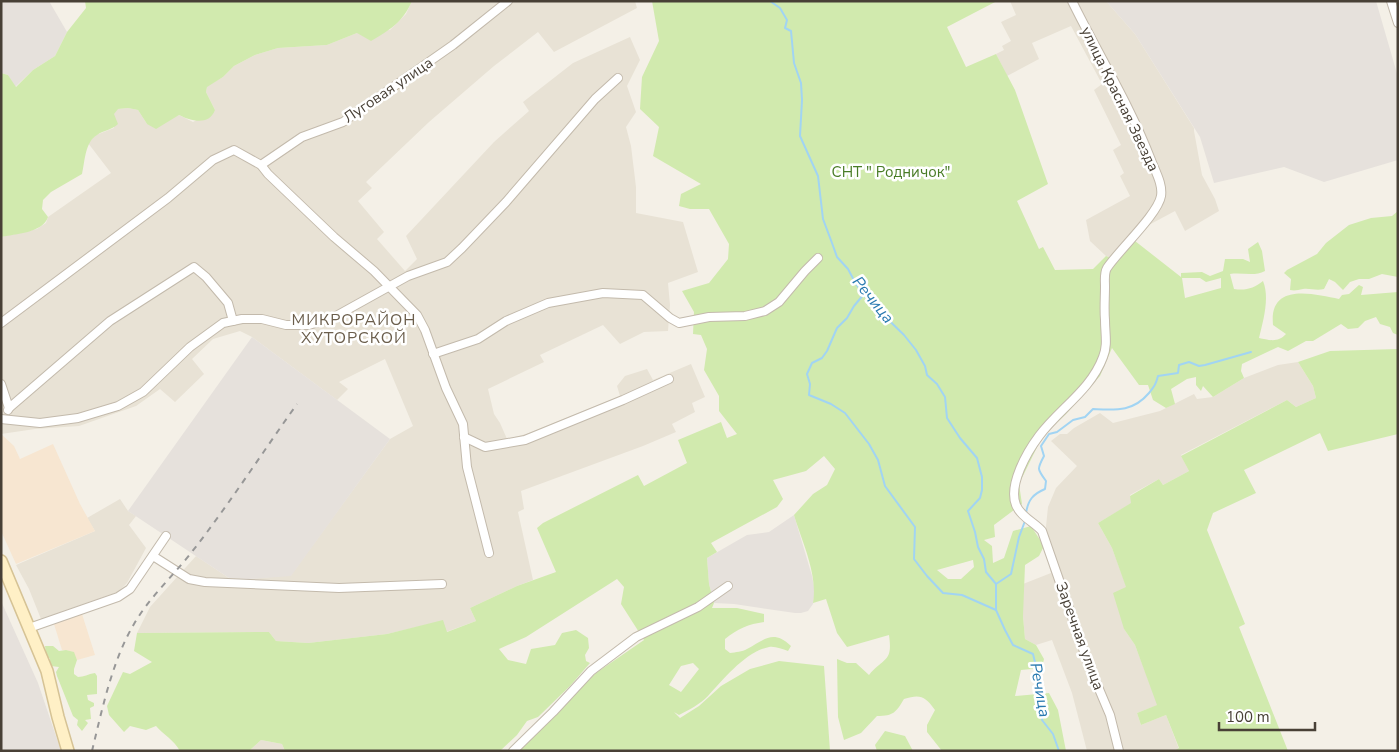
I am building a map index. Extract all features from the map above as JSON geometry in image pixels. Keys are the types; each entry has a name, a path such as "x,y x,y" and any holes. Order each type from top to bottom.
{"street":[{"name":"Луговая улица","path":"261,165 302,138 343,122 453,45 508,1"},
{"name":"улица Красная Звезда","path":"1036,524 1024,517 1016,505 1014,493 1016,478 1026,456 1039,435 1095,374 1107,344 1105,313 1106,270 1154,210 1161,197 1161,187 1144,143 1072,1"},
{"path":"1391,1 1398,23"},
{"path":"2,419 40,423 78,418 118,406 143,392 190,347 223,323 242,319 262,319 286,324 309,325 336,316 408,276 447,262 540,164 595,100 618,78"},
{"path":"1,323 168,198 214,160 234,150 261,165 334,237 374,271 388,288 416,315 425,330 446,388 463,424 468,467 489,553"},
{"path":"433,354 478,339 506,321 548,303 603,293 643,295 670,318 679,322 709,317 745,316 765,311 779,302 818,258"},
{"path":"2,419 10,408 110,321 194,267 206,277 228,303 233,321"},
{"path":"464,437 484,448 525,440 669,379"},
{"path":"1,384 10,408"},
{"name":"Заречная улица","path":"1036,524 1042,531 1088,663 1110,714 1119,751"},
{"path":"29,628 118,597 130,589 166,536"},
{"path":"153,556 189,579 205,582 339,588 442,584"},
{"path":"1,561 47,671 68,751"},
{"path":"513,751 591,670 636,637 698,606 728,586"}],"shaded area":[{"path":"1,1 49,1 67,32 55,56 33,70 15,87 8,75 1,73"},
{"name":"МИКРОРАЙОН ХУТОРСКОЙ","path":"412,1 635,1 637,8 554,52 538,32 494,66 429,122 366,182 372,188 358,201 384,232 377,239 405,271 417,259 406,236 494,142 529,111 523,102 573,63 630,37 640,60 627,86 636,112 626,127 631,146 636,187 636,213 683,222 698,272 668,283 670,305 668,331 644,332 620,344 603,325 540,355 544,362 488,389 494,414 507,439 526,434 620,396 617,386 625,376 647,369 653,380 691,364 705,397 692,403 695,412 672,424 676,432 521,491 524,509 518,512 533,580 470,608 476,621 446,632 442,621 387,634 308,643 276,641 269,632 137,633 150,607 196,556 229,578 249,579 291,575 390,439 413,426 385,359 339,382 348,389 337,400 252,337 240,331 213,339 192,359 204,374 175,402 160,389 136,406 79,426 35,429 1,434 1,237 37,229 46,223 48,217 111,173 88,143 96,135 114,128 114,113 117,109 128,108 138,110 147,124 179,115 193,122 215,110 206,92 207,86 223,77 234,66 255,55 278,48 327,45 357,33 390,30 406,14"},
{"path":"1010,1 1106,1 1135,34 1194,128 1202,175 1215,199 1219,211 1185,231 1175,211 1147,226 1118,261 1106,256 1090,241 1086,220 1130,196 1120,176 1124,173 1113,150 1121,145 1094,90 1102,84 1071,26 1032,43 1039,59 1007,76 996,54 1004,50 1002,46 1011,41 1001,22 1016,15"},
{"path":"1106,1 1376,1 1398,77 1398,160 1324,182 1284,167 1214,183 1200,137 1135,34"},
{"path":"252,337 390,439 291,576 249,579 229,578 128,511"},
{"path":"1298,362 1313,386 1316,398 1296,407 1287,400 1181,455 1189,471 1163,485 1159,479 1130,495 1132,503 1098,523 1112,548 1127,588 1124,629 1135,645 1158,705 1137,713 1141,725 1166,715 1179,749 1174,751 1087,751 1072,693 1052,640 1036,645 1025,639 1023,584 1051,573 1044,546 1048,507 1056,488 1077,466 1051,441 1060,434 1067,434 1100,413 1113,423 1160,411 1194,394 1197,399 1213,397 1244,378 1278,365"},
{"path":"1,434 14,446 20,459 53,444 80,504 95,531 16,564 1,531"},
{"path":"120,499 128,511 136,516 129,525 146,548 127,583 118,592 41,619 29,589 16,565 95,531 87,518"},
{"path":"794,515 815,591 813,604 808,611 795,613 714,603 709,584 707,558 747,535 769,532"},
{"path":"1,601 38,683 61,751 1,751"},
{"path":"82,614 95,655 77,660 73,652 62,650 54,624"},
{"path":"261,740 282,744 285,751 249,751"}],"green space":[{"path":"85,1 412,1 404,15 395,25 371,41 357,33 327,45 278,48 255,55 234,66 223,77 207,87 206,92 215,110 209,118 204,120 189,119 179,115 156,129 147,124 138,110 118,109 114,114 118,124 97,135 90,142 82,174 51,192 43,200 42,209 48,217 45,222 35,230 1,237 1,73 8,75 16,87 33,70 55,56 67,32 86,8"},
{"name":"СНТ \" Родничок\"","path":"652,1 997,1 947,27 966,67 996,54 1015,90 1048,184 1017,201 1039,249 1043,247 1055,270 1093,269 1106,256 1118,261 1135,241 1181,277 1181,273 1202,272 1210,276 1223,271 1225,259 1243,259 1250,262 1248,249 1258,242 1262,251 1265,271 1257,274 1230,274 1234,289 1250,288 1263,281 1266,302 1259,338 1277,340 1286,334 1273,325 1274,311 1278,302 1285,297 1295,294 1306,294 1339,299 1342,295 1349,294 1359,285 1363,287 1361,295 1398,292 1398,335 1393,333 1390,327 1380,324 1376,317 1365,321 1358,328 1348,329 1341,324 1313,341 1306,341 1288,351 1278,347 1242,364 1241,371 1244,378 1213,397 1203,386 1201,391 1196,385 1196,377 1187,379 1171,389 1175,404 1166,408 1153,400 1148,385 1139,385 1112,348 1100,376 1066,414 1042,437 1019,484 1022,504 994,525 995,537 984,540 992,546 993,563 1004,558 1013,531 1031,526 1044,546 1039,556 1025,565 1023,616 1025,639 1036,645 1044,659 1042,668 1021,670 1015,696 1049,693 1058,710 1066,751 942,751 927,732 927,725 935,710 922,697 904,699 894,712 877,716 861,733 844,740 838,717 837,659 847,663 856,663 869,675 886,659 890,651 890,644 889,635 847,647 837,633 826,599 813,603 814,592 811,570 794,515 813,494 827,485 835,469 824,456 806,471 773,480 783,499 777,507 711,543 717,552 707,558 709,584 714,603 712,608 737,608 764,614 764,622 743,627 725,639 725,649 730,653 741,651 774,637 785,641 791,646 788,651 769,647 752,654 728,674 701,702 679,715 674,712 680,718 699,706 721,686 750,669 779,661 824,666 830,751 518,751 596,673 644,640 621,604 624,587 617,579 526,637 499,649 508,660 526,664 531,649 555,645 562,633 576,630 588,638 589,648 585,655 586,661 590,663 570,686 538,717 527,721 517,735 500,751 285,751 282,744 261,740 249,751 180,751 156,726 146,730 130,726 124,732 109,715 107,706 123,672 130,674 152,662 134,651 137,633 269,632 276,641 308,643 387,634 443,620 447,632 476,621 470,608 517,586 556,572 537,528 543,523 638,475 644,486 687,463 678,440 721,422 727,438 737,434 719,411 719,396 704,370 707,349 701,335 693,334 694,312 682,291 709,283 728,259 729,244 709,209 690,209 679,206 681,194 701,184 653,156 659,127 640,109 642,77 659,41","holes":["1182,278 1200,278 1206,282 1221,278 1221,288 1185,298","973,560 974,567 961,579 948,579 937,570","693,663 699,669 681,692 669,685 681,666"]},
{"path":"1398,211 1398,277 1382,274 1369,279 1359,279 1350,282 1343,290 1329,279 1324,289 1290,290 1291,279 1284,273 1287,270 1317,254 1326,243 1349,225 1371,218 1392,216"},
{"path":"1398,349 1398,434 1328,451 1320,433 1244,470 1256,493 1213,513 1207,530 1245,624 1239,627 1288,751 1174,751 1179,748 1166,715 1141,725 1137,713 1157,705 1135,645 1124,629 1113,593 1126,587 1112,548 1098,523 1131,503 1130,496 1159,479 1163,485 1189,471 1181,456 1287,400 1296,407 1316,398 1313,386 1298,362 1330,351"},
{"path":"45,646 53,646 59,651 74,652 77,660 74,674 78,677 95,673 97,676 97,694 87,695 88,700 94,703 94,706 90,708 91,719 85,720 88,723 82,731 77,725 78,720 73,716 57,676 56,672 59,667 51,666 48,662 50,659 46,654"},
{"path":"885,731 905,736 913,751 877,751 875,745"}],"waterway":[{"name":"Речица","path":"770,1 780,8 787,20 785,28 791,31 794,63 801,83 800,136 818,176 823,219 837,257 848,269 868,300 904,335 916,350 925,366 927,375 937,384 945,397 947,418 960,438 977,458 982,477 982,490 980,498 968,511 978,547 984,559 986,572 996,584 996,610 1005,630 1013,645 1033,654 1044,699 1042,720 1053,734 1059,751"},
{"path":"864,294 847,318 837,328 822,358 812,363 807,374 810,384 809,395 831,404 845,413 869,444 878,460 885,486 915,527 914,559 927,576 943,593 962,595 996,610"},
{"name":"Речица","path":"1026,513 1032,498 1045,489 1046,481 1039,469 1044,456 1041,446 1049,434 1057,432 1073,420 1085,417 1093,409 1117,409 1137,404 1152,389 1158,376 1178,373 1179,365 1189,362 1199,366 1205,365 1251,352"},
{"name":"Речица","path":"996,584 1011,574 1019,537 1025,521"}],"railway":[{"path":"92,751 114,670 126,638 134,624 154,596 205,535 297,404"}],"district":[{"name":"МИКРОРАЙОН ХУТОРСКОЙ","path":"354,329"}]}
